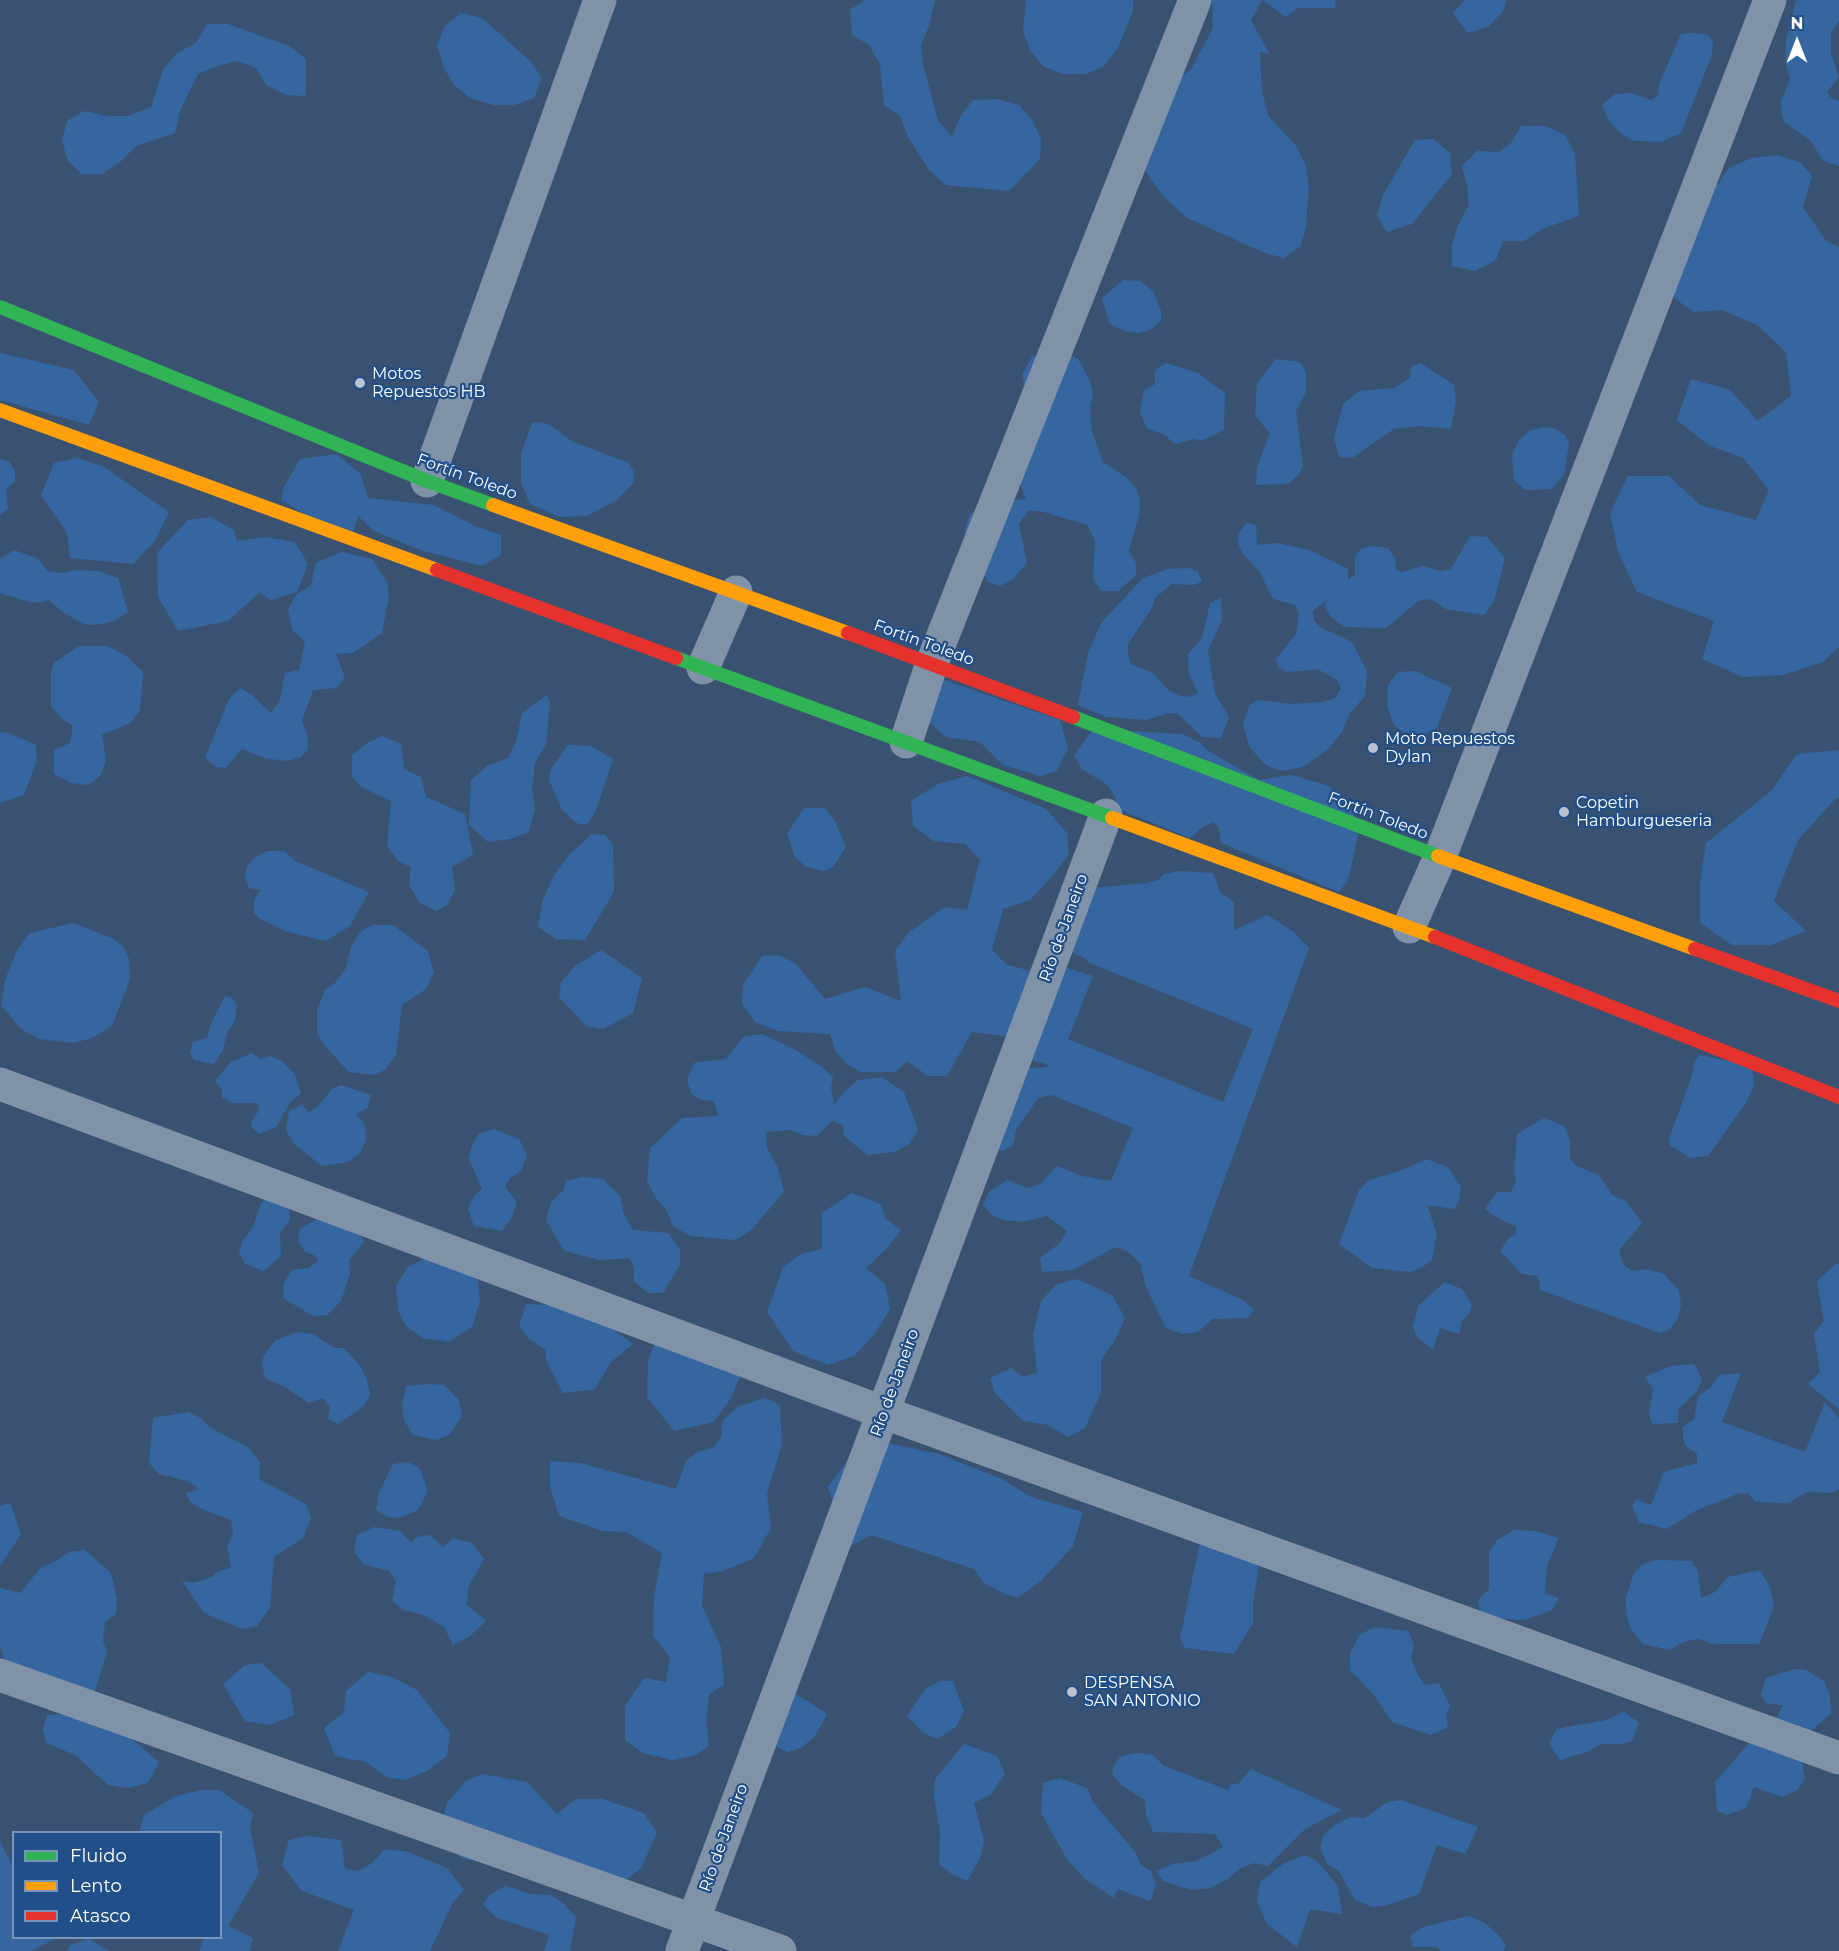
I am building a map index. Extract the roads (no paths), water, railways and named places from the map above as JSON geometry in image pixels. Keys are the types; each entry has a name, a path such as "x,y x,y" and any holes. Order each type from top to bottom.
{"street":[{"path":"427,481 600,0"},
{"path":"906,742 932,663 1195,0"},
{"path":"1409,927 1440,857 1770,0"},
{"name":"Fortín Toledo","path":"0,307 427,481 932,663 1440,857 1839,1002"},
{"path":"0,410 1409,927 1839,1096"},
{"path":"703,668 736,592"},
{"name":"Río de Janeiro","path":"682,1951 885,1413 1106,815"},
{"path":"0,1084 885,1413 1839,1758"},
{"path":"0,1675 780,1951"}],"place":[{"name":"Motos Repuestos HB","path":"360,383"},
{"name":"Moto Repuestos Dylan","path":"1373,748"},
{"name":"Copetin Hamburgueseria","path":"1564,812"},
{"name":"DESPENSA SAN ANTONIO","path":"1072,1692"}]}
